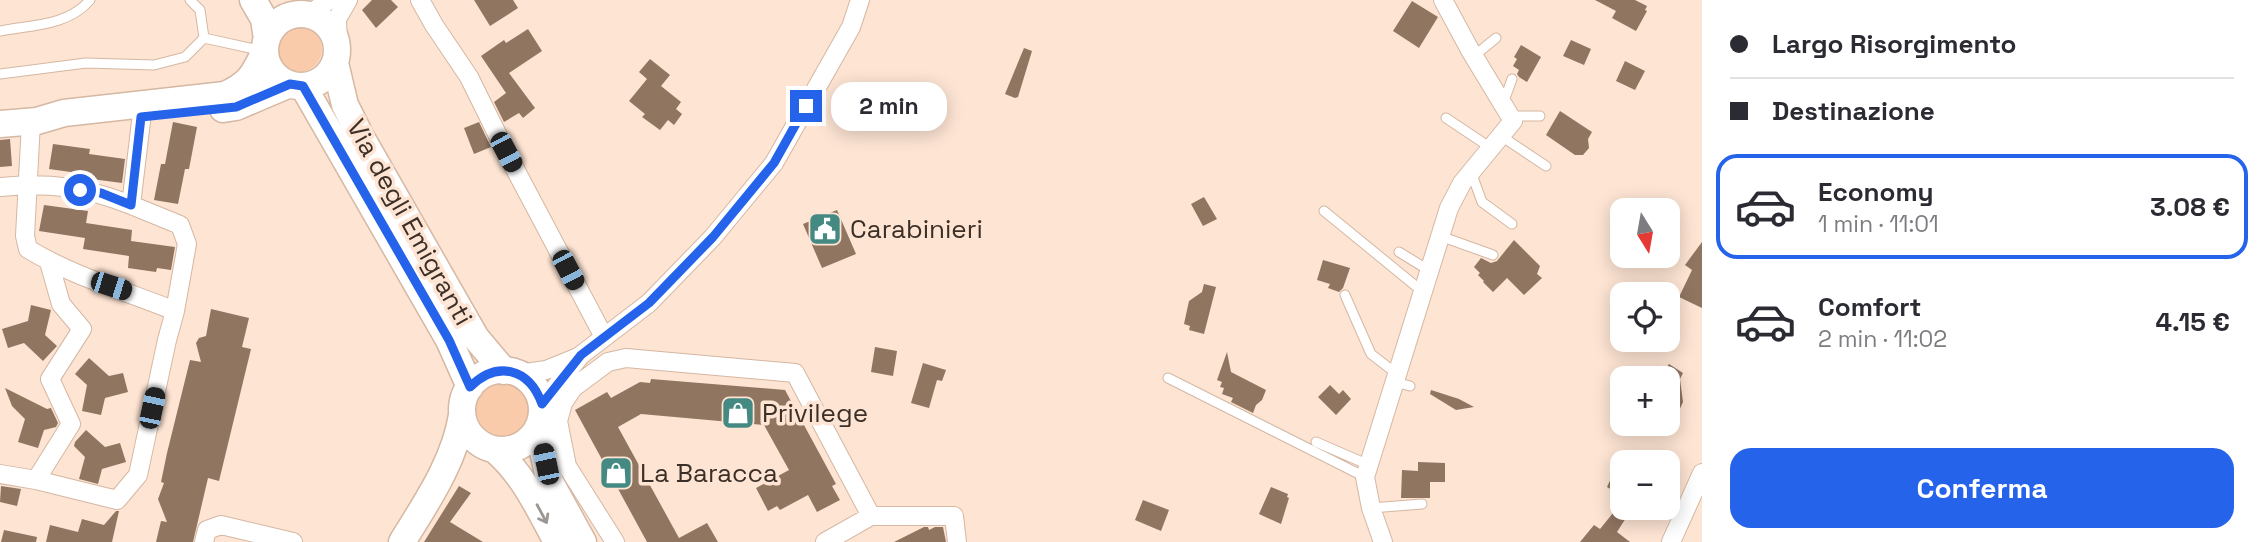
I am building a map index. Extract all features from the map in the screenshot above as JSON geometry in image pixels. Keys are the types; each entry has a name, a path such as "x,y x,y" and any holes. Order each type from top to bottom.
{"main road":[{"name":"Via degli Emigranti","path":"253,0 264,19 267,62 272,72 280,79 296,85 449,340 470,387"},
{"name":"Via degli Emigranti","path":"266,45 279,21 306,7 330,27 336,38 345,105 475,338 511,372"},
{"path":"0,124 34,121 64,125 225,95 241,88 253,77 266,45"},
{"path":"142,111 236,107 296,85 323,79 330,72 337,56"},
{"path":"402,542 432,492 459,435 462,405 470,387 491,372 511,372 529,381 537,392 550,482 571,536"},
{"path":"432,492 457,468 493,449 506,450 527,442 541,414"},
{"path":"462,415 472,436 509,461 529,490 571,536"}],"street":[{"path":"337,56 337,19 348,0"},
{"path":"420,0 469,77 604,337"},
{"path":"511,372 546,370 581,355 649,303 713,237 774,163 851,27 860,0"},
{"path":"1383,542 1371,508 1367,471 1401,381 1423,292 1449,208 1462,183 1513,121 1443,0"},
{"path":"131,205 142,111"},
{"path":"34,121 27,184 25,236 28,249 49,262 175,311"},
{"path":"0,187 27,184 101,193 180,225 187,244 175,311 138,475 117,500 0,474"},
{"path":"36,480 71,424 50,379 82,329 61,304 49,262"},
{"path":"541,414 581,355"},
{"path":"615,542 568,466 558,421 563,403 573,388 608,362 626,358 795,373 871,516"},
{"path":"1671,542 1702,473"},
{"path":"825,542 871,516 954,516 957,542"},
{"path":"571,536 600,518"},
{"path":"204,542 207,530 221,525 293,542"}],"lane":[{"path":"0,30 60,21 78,12 90,0"},
{"path":"190,0 200,10 204,38"},
{"path":"204,38 266,45"},
{"path":"0,74 86,63 155,65 186,57 204,38"},
{"path":"1474,56 1496,38"},
{"path":"1512,79 1507,110 1540,116"},
{"path":"1446,118 1546,166"},
{"path":"1471,172 1482,202 1512,224"},
{"path":"1324,211 1423,292"},
{"path":"1440,236 1493,255"},
{"path":"1399,252 1430,271"},
{"path":"1345,295 1371,354 1401,381"},
{"path":"1168,378 1367,471"},
{"path":"1316,442 1367,471"},
{"path":"1371,508 1422,504"}],"shaded area":[{"path":"299,26 315,33 322,49 315,65 299,72 283,65 276,49 283,33"},
{"path":"508,382 518,386 526,394 530,409 526,424 518,432 498,436 488,432 480,424 476,404 480,394 488,386"}],"building":[{"path":"372,0 391,0 398,7 376,28 362,10"},
{"path":"474,0 513,0 518,8 490,26"},
{"path":"1595,0 1635,0 1647,6 1647,11 1636,31 1612,18 1616,11"},
{"path":"1412,1 1438,17 1419,48 1393,31"},
{"path":"528,29 542,51 509,73 535,108 523,118 519,113 504,122 494,102 506,93 481,56 504,40 506,43"},
{"path":"1571,40 1591,49 1584,65 1563,56"},
{"path":"1521,45 1541,57 1527,82 1519,77 1519,70 1513,66 1517,59 1514,57"},
{"path":"1024,48 1032,51 1018,97 1015,98 1005,94"},
{"path":"650,59 670,75 661,86 681,102 676,109 682,114 674,125 668,120 660,130 642,117 645,114 629,101 647,79 639,72"},
{"path":"1625,61 1645,71 1635,90 1616,81"},
{"path":"1560,111 1592,132 1588,139 1589,148 1583,155 1575,155 1546,135"},
{"path":"173,122 197,127 189,169 185,169 178,204 154,200 161,164 165,164"},
{"path":"479,122 491,147 474,154 464,128"},
{"path":"10,139 12,166 0,167 0,140"},
{"path":"53,144 90,149 89,154 125,159 122,183 84,178 85,174 49,169"},
{"path":"1204,197 1217,219 1203,226 1191,204"},
{"path":"44,205 88,211 86,223 132,230 131,241 175,247 171,270 157,268 156,272 128,268 129,256 83,249 85,238 39,231"},
{"path":"837,210 856,254 822,268 803,224"},
{"path":"1514,240 1540,266 1537,274 1542,278 1524,295 1507,278 1493,292 1474,267 1481,258 1491,263 1497,261"},
{"path":"1702,242 1702,308 1680,297 1692,270 1685,265"},
{"path":"1323,260 1350,268 1339,292 1328,288 1330,284 1317,280"},
{"path":"1204,284 1216,287 1204,334 1189,330 1190,326 1184,324 1189,301 1202,292"},
{"path":"31,305 51,310 45,335 57,346 43,361 24,343 8,348 2,329 28,321"},
{"path":"211,309 249,318 242,347 251,349 219,481 208,478 193,542 156,542 161,521 167,522 158,499 164,483 161,482 167,453 190,360 201,362 196,343 199,338 206,336"},
{"path":"875,347 897,351 893,376 871,372"},
{"path":"1227,352 1231,372 1266,390 1253,413 1231,402 1233,398 1222,394 1222,382 1217,380"},
{"path":"89,358 109,376 123,373 128,392 105,398 101,415 82,411 87,385 75,374"},
{"path":"923,363 946,370 942,381 937,380 929,408 911,403"},
{"path":"651,379 785,390 836,484 832,486 840,500 817,512 808,495 780,510 777,506 768,511 756,488 789,470 764,425 641,414 618,427 679,538 707,523 718,542 647,542 575,410 607,392 611,398 640,382 650,383"},
{"path":"1680,379 1683,402 1680,409"},
{"path":"1330,385 1339,394 1343,390 1351,399 1336,415 1318,397"},
{"path":"5,388 47,409 51,408 58,423 56,427 44,430 38,448 18,442 25,419 12,406"},
{"path":"1431,390 1474,407 1456,410 1430,394"},
{"path":"86,430 105,447 120,443 126,462 102,469 98,484 79,479 85,457 74,446"},
{"path":"1418,462 1445,463 1445,482 1430,482 1430,498 1401,498 1402,470 1418,471"},
{"path":"1,486 21,489 17,506 0,502"},
{"path":"459,486 471,493 450,522 483,542 424,542"},
{"path":"1271,487 1288,494 1281,524 1259,514"},
{"path":"1143,500 1169,510 1161,531 1135,520"},
{"path":"119,511 112,542 46,542 50,525 78,532 82,519 104,525"},
{"path":"1610,517 1610,520 1625,520 1617,532 1630,542 1580,542 1594,525 1600,529"},
{"path":"924,527 929,530 943,527 946,542 894,542"},
{"path":"4,530 37,537 36,542 1,542"}],"place":[{"name":"Carabinieri","path":"825,229"},
{"name":"Privilege","path":"738,413"},
{"name":"La Baracca","path":"616,473"}],"route":[{"path":"80,190 101,193 131,205 141,117 236,107 290,84 303,86 449,340 470,387 491,372 511,372 529,381 542,404 581,355 649,303 713,237 774,163 806,106"}]}
